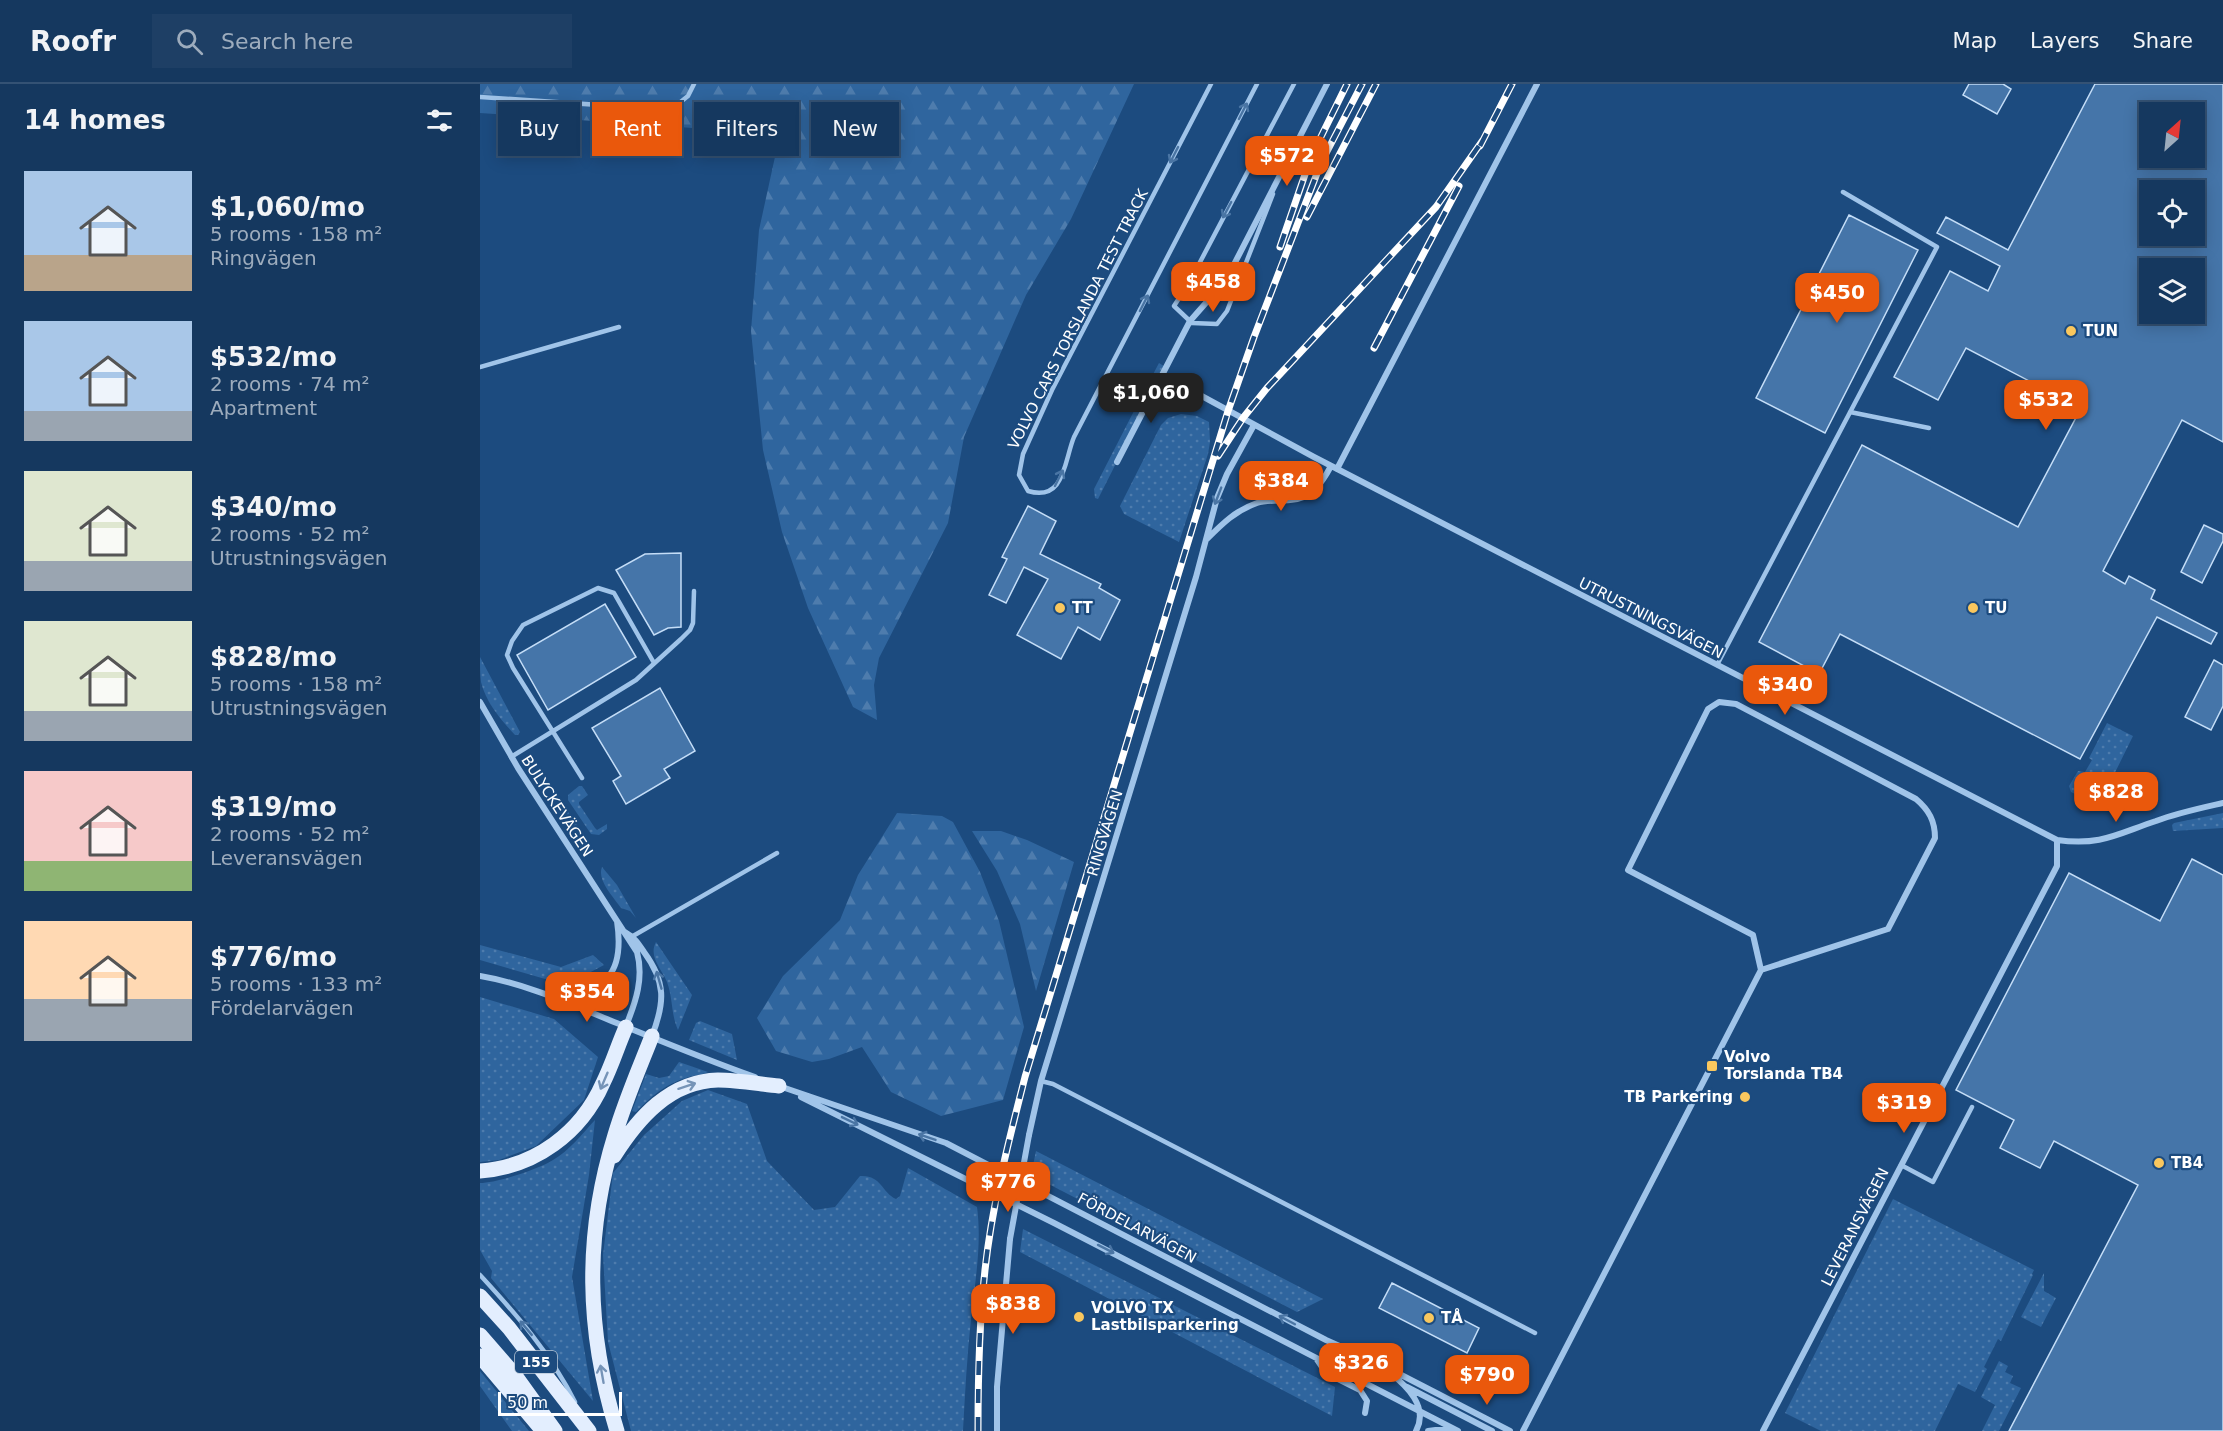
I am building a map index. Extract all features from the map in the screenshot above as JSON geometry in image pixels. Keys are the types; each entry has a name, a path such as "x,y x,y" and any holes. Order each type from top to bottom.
{"main road":[{"path":"480,1171 500,1169 528,1159 549,1148 570,1132 597,1096 626,1027"},
{"path":"617,1431 606,1398 595,1336 592,1295 593,1241 605,1172 628,1097 652,1036"},
{"path":"605,1172 628,1134 644,1116 677,1090 690,1085 719,1080 779,1086"},
{"name":"155","path":"480,1296 509,1328 589,1431"},
{"name":"155","path":"480,1335 514,1374 555,1431"},
{"path":"480,1356 543,1431"}],"street":[{"path":"1117,462 1190,321 1226,280 1327,84"},
{"name":"RINGVÄGEN","path":"1207,539 1233,514 1257,503 1291,501 1307,495 1320,485 1334,468 1537,84"},
{"path":"1163,375 1254,425"},
{"name":"RINGVÄGEN","path":"997,1431 998,1377 1010,1239 1041,1081 1207,539 1209,519 1227,474 1254,425"},
{"name":"UTRUSTNINGSVÄGEN","path":"1254,425 2057,840 2080,843 2108,839 2158,820 2223,802"},
{"name":"BULYCKEVÄGEN","path":"480,702 483,715 637,952 640,973 638,994 626,1027"},
{"path":"1523,1431 1761,970 1753,936 1628,870 1708,709 1719,702 1736,704 1916,799 1931,815 1935,826 1935,838 1888,929 1761,970"},
{"name":"LEVERANSVÄGEN","path":"1766,1430 2057,866 2057,840"},
{"path":"556,998 590,991 607,980 617,959 617,921"},
{"name":"BULYCKEVÄGEN","path":"625,932 633,936 655,969 663,995 652,1036"},
{"name":"FÖRDELARVÄGEN","path":"480,976 504,980 556,998 690,1053 946,1143 1326,1340 1380,1364 1510,1431"},
{"name":"FÖRDELARVÄGEN","path":"779,1086 1054,1222 1455,1429"},
{"name":"FÖRDELARVÄGEN","path":"1316,1357 1326,1372 1360,1390 1367,1401 1365,1413"},
{"name":"FÖRDELARVÄGEN","path":"1380,1364 1407,1387 1417,1400 1418,1410"},
{"path":"1407,1387 1492,1431"},
{"path":"1416,1431 1420,1424 1418,1410"},
{"name":"FÖRDELARVÄGEN","path":"1433,1430 1455,1429"}],"lane":[{"path":"480,97 644,108 678,104 688,96 694,84"},
{"name":"VOLVO CARS TORSLANDA TEST TRACK","path":"1211,84 1052,390 1023,454 1019,475 1028,491 1037,494 1048,492 1060,481 1074,437 1257,84"},
{"path":"1283,169 1227,311 1217,324 1192,323 1174,306 1189,283 1294,84"},
{"path":"1717,665 1937,247 1843,192"},
{"path":"480,367 619,327"},
{"path":"1850,412 1929,428"},
{"path":"582,778 513,668 507,655 512,641 524,625 598,588 607,589 614,593 654,663"},
{"path":"511,757 636,680 690,630 693,623 694,591"},
{"path":"1787,701 1801,674"},
{"path":"633,936 777,853"},
{"path":"1041,1081 1053,1084 1535,1333"},
{"path":"1901,1165 1933,1182 1972,1107"},
{"path":"480,1275 559,1371 589,1431"}],"green space":[{"path":"480,84 1134,84 1071,219 1026,295 964,437 948,523 879,658 874,685 877,720 853,707 808,608 782,532 763,450 751,331 759,230 775,156 799,156 799,102 694,102 694,128 682,127 682,102 592,102 592,121 580,120 580,102 498,102 498,114 480,113"},
{"path":"1159,363 1167,368 1148,403 1140,399"},
{"path":"1135,409 1141,412 1140,416 1098,499 1095,498 1094,489"},
{"path":"1181,414 1197,416 1209,422 1210,442 1179,542 1124,514 1120,506 1161,425 1168,418"},
{"path":"480,657 520,732 518,735 515,735 505,724 483,690"},
{"path":"2107,723 2133,736 2100,803 2096,804 2071,792 2069,786 2078,771 2085,772 2092,760 2089,758"},
{"path":"582,786 588,795 579,804 595,828 597,830 607,824 607,829 599,835 591,834 568,800 568,795"},
{"path":"563,804 586,839 583,841 575,837 566,825 559,812"},
{"path":"897,813 942,816 953,822 980,872 999,921 1024,1027 1003,1100 941,1116 891,1092 862,1047 829,1059 812,1062 776,1051 757,1018 783,976 840,920 858,875"},
{"path":"2223,813 2223,828 2173,831 2174,823"},
{"path":"972,831 1001,831 1027,840 1074,862 1036,991 1020,924 997,871"},
{"path":"602,867 617,885 636,918 630,911 621,908 609,891 601,876"},
{"path":"656,942 692,995 678,1030 667,982 655,958"},
{"path":"480,945 561,967 593,955 604,965 566,985 480,960"},
{"path":"480,997 554,1019 598,1057 584,1100 536,1146 499,1160 480,1162"},
{"path":"700,1021 732,1034 737,1060 689,1040 696,1023"},
{"path":"679,1062 708,1072 667,1086 636,1112 632,1111 646,1074 659,1078 669,1076"},
{"path":"708,1090 747,1104 767,1161 814,1210 835,1207 860,1176 873,1178 896,1199 900,1196 908,1168 977,1207 978,1249 968,1347 963,1431 631,1431 608,1342 603,1255 613,1173 644,1135 682,1101"},
{"path":"595,1120 589,1175 572,1277 593,1401 491,1278 492,1271 480,1250 480,1183 507,1178 547,1164 570,1147"},
{"path":"1036,1151 1323,1299 1297,1312 1031,1175"},
{"path":"1893,1199 2034,1270 2033,1275 2001,1341 1998,1339 1984,1367 1987,1369 1975,1392 1958,1384 1935,1431 1821,1431 1785,1413"},
{"path":"1023,1229 1335,1387 1332,1416 1020,1252"},
{"path":"2044,1273 2044,1291 2056,1298 2041,1327 2021,1317"},
{"path":"1999,1361 2008,1366 2005,1372 2013,1376 2010,1383 2021,1388 1999,1431 1982,1431 1995,1405 1981,1397"},
{"path":"480,1371 529,1431 512,1431 480,1386"}],"building":[{"path":"1969,84 2003,84 2011,89 1997,114 1963,95"},
{"path":"2095,84 2223,84 2223,442 2182,420 2103,571 2125,584 2129,576 2155,590 2151,599 2217,633 2211,644 2157,617 2080,759 1840,634 1819,674 1759,642 1862,445 2018,527 2081,408 1966,348 1938,400 1894,377 1950,271 1988,291 2000,266 1937,233 1946,217 2008,250"},
{"path":"1849,215 1918,250 1825,433 1756,398"},
{"path":"1028,506 1056,521 1040,554 1101,584 1099,588 1120,600 1100,640 1078,627 1061,659 1017,635 1048,579 1024,567 1006,603 989,595 1007,559 1002,557"},
{"path":"2204,525 2223,534 2223,541 2202,583 2181,572"},
{"path":"681,553 681,627 668,628 654,635 616,570 645,554"},
{"path":"605,604 636,657 548,710 517,655"},
{"path":"2214,660 2223,665 2223,706 2211,730 2185,717"},
{"path":"660,688 695,751 664,769 670,778 626,804 613,781 621,776 592,728"},
{"name":"TB4","path":"2192,859 2223,875 2223,1431 2009,1431 2138,1185 2054,1141 2040,1168 2000,1148 2014,1120 1956,1090 2069,873 2160,921"},
{"name":"TÅ","path":"1392,1283 1479,1328 1467,1353 1379,1308"}],"railway":[{"path":"1280,247 1311,157 1347,84"},
{"path":"978,1431 980,1330 988,1246 1002,1173 1025,1077 1228,411 1321,163 1362,84"},
{"path":"1307,217 1376,84"},
{"path":"1480,146 1512,84"},
{"path":"1218,456 1243,418 1267,388 1436,207 1483,140"},
{"path":"1374,348 1459,186"}],"place":[{"name":"TUN","path":"2071,331"},
{"name":"TT","path":"1060,608"},
{"name":"TU","path":"1973,608"},
{"name":"Volvo Torslanda TB4","path":"1712,1066"},
{"name":"TB Parkering","path":"1745,1097"},
{"name":"TB4","path":"2159,1163"},
{"name":"VOLVO TX Lastbilsparkering","path":"1079,1317"},
{"name":"TÅ","path":"1429,1318"}]}
